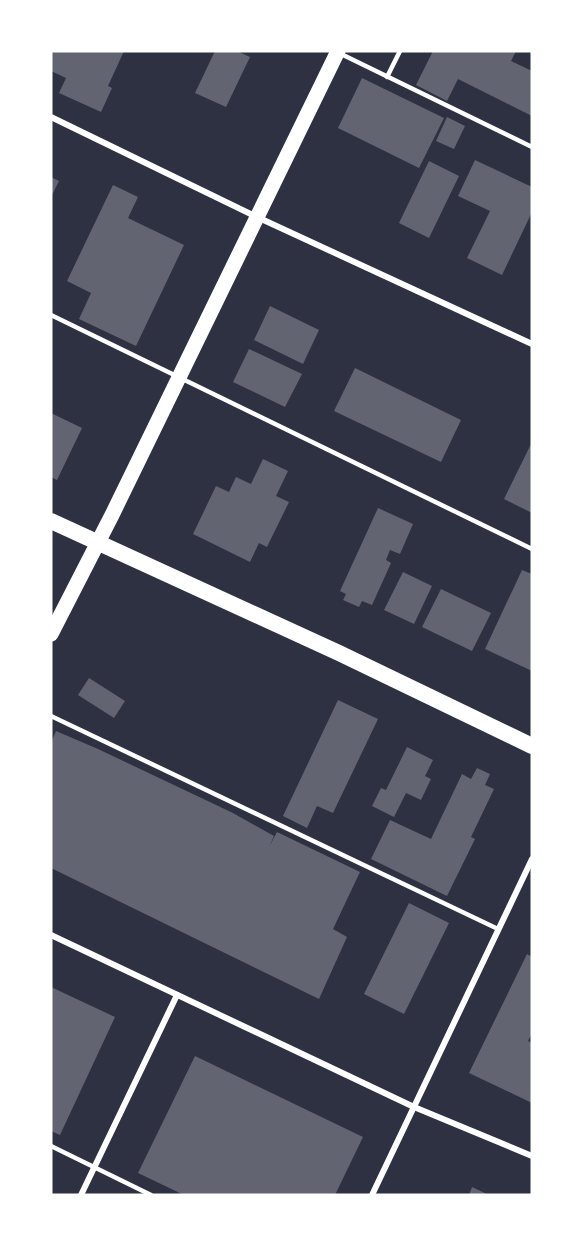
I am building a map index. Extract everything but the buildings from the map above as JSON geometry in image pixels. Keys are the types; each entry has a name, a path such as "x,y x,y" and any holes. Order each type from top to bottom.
{"highway":[{"path":"51,521 339,653 532,746"}],"main road":[{"path":"51,634 336,52"}],"street":[{"path":"51,117 257,217 532,344"},
{"path":"372,1195 532,859"},
{"path":"51,935 414,1107 532,1156"},
{"path":"81,1195 177,995"}],"lane":[{"path":"387,77 400,51"},
{"path":"336,52 532,147"},
{"path":"51,315 532,549"},
{"path":"51,716 498,929"},
{"path":"51,1146 151,1195"}]}
